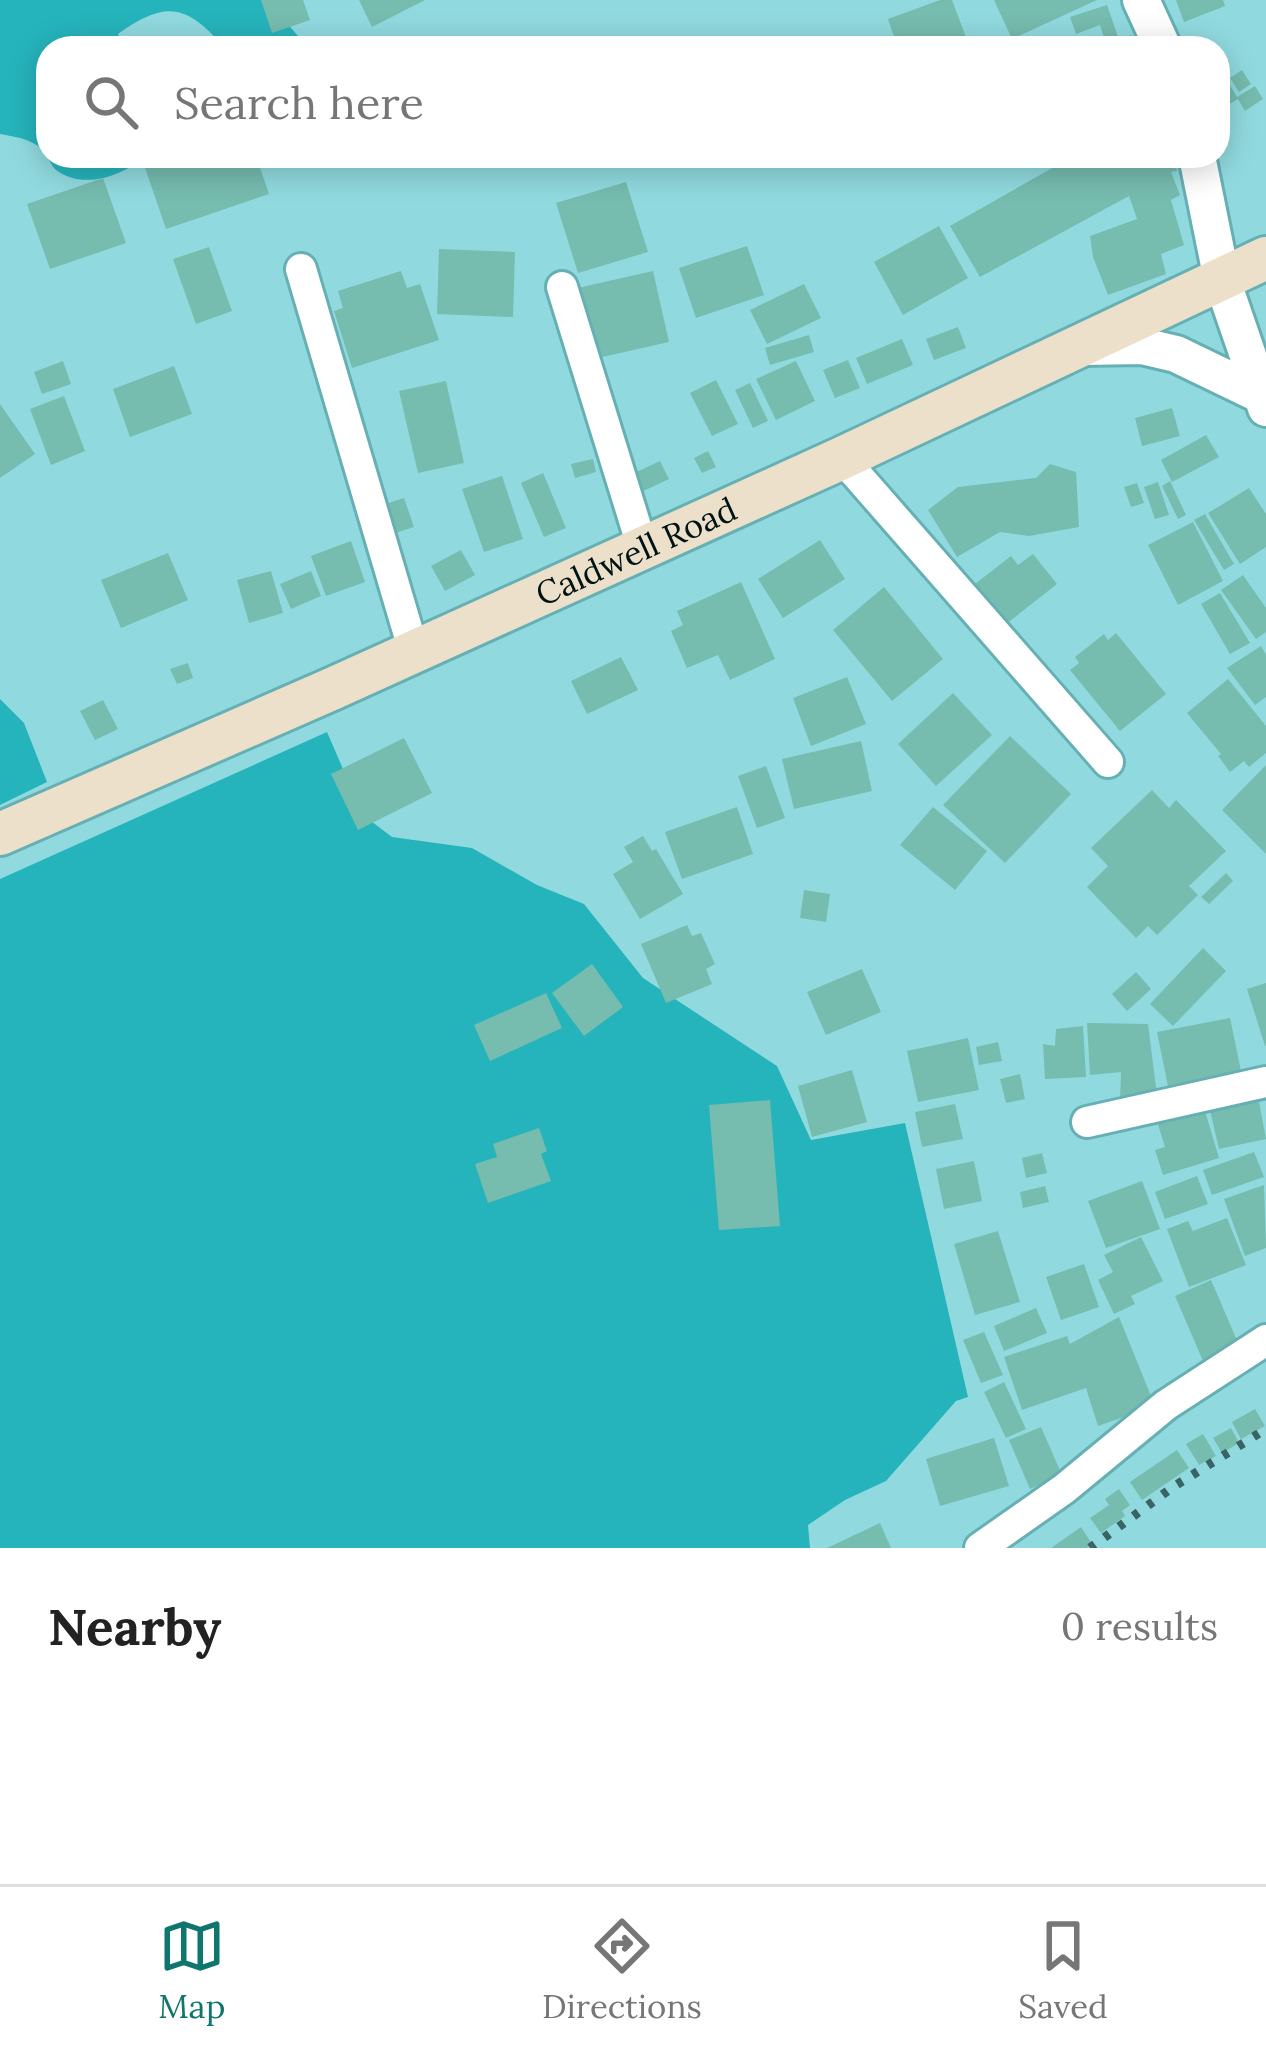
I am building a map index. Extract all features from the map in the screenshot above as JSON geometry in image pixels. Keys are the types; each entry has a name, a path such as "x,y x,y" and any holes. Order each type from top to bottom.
{"main road":[{"name":"Caldwell Road","path":"0,834 842,458 1266,258"}],"street":[{"path":"1141,0 1158,36"},
{"path":"1200,168 1222,280 1263,401"},
{"path":"301,269 414,652"},
{"path":"562,287 641,546"},
{"path":"1071,347 1142,346 1176,354 1263,401"},
{"path":"842,458 1108,762"},
{"path":"1088,1122 1266,1082"},
{"path":"980,1548 1064,1490 1166,1405 1266,1340"}],"shaded area":[{"path":"0,0 267,0 298,36 214,36 187,15 163,12 135,23 119,36 36,36 36,145 0,134"},
{"path":"54,168 129,168 89,180"},
{"path":"0,699 24,723 47,782 0,805"},
{"path":"327,732 363,815 392,837 472,848 537,885 584,904 643,978 777,1066 811,1140 905,1123 968,1397 956,1401 886,1481 808,1525 810,1548 0,1548 0,879"}],"building":[{"path":"261,0 303,0 310,20 272,33"},
{"path":"359,0 425,0 372,27"},
{"path":"952,0 966,36 894,36 888,19"},
{"path":"994,0 1097,0 1019,36 1011,36"},
{"path":"1176,0 1223,0 1225,6 1184,22"},
{"path":"1107,5 1118,36 1103,36 1100,25 1076,34 1070,17"},
{"path":"1242,70 1251,84 1239,92 1230,78"},
{"path":"1230,85 1237,97 1255,86 1263,99 1245,111 1238,99 1230,104"},
{"path":"145,168 260,168 269,194 166,229"},
{"path":"1052,168 1176,168 1171,172 1180,195 1171,200 1184,245 1161,254 1166,274 1108,295 1090,236 1137,219 1129,196 980,277 950,226"},
{"path":"103,178 126,243 50,269 27,204"},
{"path":"626,182 648,252 578,273 556,203"},
{"path":"939,226 968,278 903,315 874,262"},
{"path":"747,246 764,295 696,318 679,268"},
{"path":"209,247 232,311 196,324 173,259"},
{"path":"439,249 515,252 513,317 437,314"},
{"path":"401,271 407,288 420,284 439,340 352,368 334,311 343,308 338,291"},
{"path":"653,271 669,342 589,360 573,289"},
{"path":"804,284 821,318 767,344 750,310"},
{"path":"958,327 966,348 934,360 926,339"},
{"path":"809,335 814,352 770,365 765,348"},
{"path":"902,339 913,365 867,384 856,358"},
{"path":"848,360 860,388 835,398 823,370"},
{"path":"63,361 71,384 42,394 34,372"},
{"path":"796,361 815,401 776,420 756,379"},
{"path":"174,366 192,414 130,437 113,389"},
{"path":"716,380 738,424 712,436 690,393"},
{"path":"446,381 464,463 418,473 399,391"},
{"path":"750,383 768,421 753,428 735,390"},
{"path":"64,396 85,451 51,465 30,409"},
{"path":"0,404 35,454 0,478"},
{"path":"1172,408 1180,436 1142,446 1135,418"},
{"path":"1206,435 1219,457 1172,482 1161,460"},
{"path":"708,451 716,467 702,473 694,458"},
{"path":"593,459 596,472 575,478 571,464"},
{"path":"660,461 669,479 637,494 628,476"},
{"path":"1050,464 1076,472 1079,527 1029,536 1000,532 957,557 928,510 958,487 1036,478"},
{"path":"543,473 566,528 544,537 521,483"},
{"path":"502,476 523,539 484,552 462,489"},
{"path":"1170,481 1186,515 1178,519 1162,486"},
{"path":"1158,482 1169,515 1155,519 1144,487"},
{"path":"1137,483 1144,503 1131,507 1124,487"},
{"path":"1249,488 1266,514 1266,547 1240,564 1208,513"},
{"path":"404,498 414,527 386,536 376,507"},
{"path":"1205,514 1234,564 1224,570 1194,520"},
{"path":"1193,522 1223,581 1178,605 1148,545"},
{"path":"820,540 845,579 783,618 758,579"},
{"path":"351,541 365,582 326,596 311,556"},
{"path":"461,550 475,575 445,591 431,566"},
{"path":"168,553 188,600 121,628 101,580"},
{"path":"1033,554 1057,584 1001,628 966,591 1011,556 1018,565"},
{"path":"271,571 283,613 249,623 237,580"},
{"path":"311,571 321,596 291,609 280,584"},
{"path":"1243,575 1266,608 1266,632 1256,639 1221,590"},
{"path":"741,582 775,659 730,680 718,655 687,668 671,631 683,625 677,611"},
{"path":"884,587 943,659 892,701 833,630"},
{"path":"1220,593 1250,643 1230,654 1201,604"},
{"path":"1116,633 1166,694 1120,731 1070,670 1079,663 1075,657 1104,634 1108,640"},
{"path":"1261,646 1266,655 1266,697 1255,705 1227,668"},
{"path":"621,657 638,690 587,714 571,681"},
{"path":"188,663 193,678 177,684 170,669"},
{"path":"847,677 866,724 811,746 793,698"},
{"path":"1228,679 1266,726 1266,753 1249,767 1244,761 1230,772 1187,713"},
{"path":"953,693 992,735 936,786 898,744"},
{"path":"103,700 118,729 95,740 80,711"},
{"path":"1010,736 1071,794 1005,863 943,805"},
{"path":"404,738 432,793 358,830 331,774"},
{"path":"861,741 872,791 794,809 782,759"},
{"path":"1266,765 1266,854 1222,810"},
{"path":"766,766 785,818 757,828 738,776"},
{"path":"1152,790 1169,808 1176,800 1226,851 1189,886 1198,895 1157,935 1148,926 1136,938 1087,887 1108,866 1091,848"},
{"path":"737,807 753,854 682,879 665,832"},
{"path":"933,807 987,851 955,890 900,845"},
{"path":"643,836 683,894 640,919 613,874 633,862 624,847"},
{"path":"1226,873 1233,881 1209,904 1201,897"},
{"path":"804,890 830,894 826,922 800,918"},
{"path":"687,925 692,936 701,933 715,964 706,969 712,984 666,1003 641,944"},
{"path":"1203,948 1226,971 1173,1026 1150,1004"},
{"path":"592,964 623,1007 584,1036 552,993"},
{"path":"862,969 881,1012 826,1035 807,992"},
{"path":"1136,972 1151,989 1127,1011 1112,994"},
{"path":"1266,983 1266,1046 1265,1046 1247,989"},
{"path":"546,993 562,1028 490,1061 474,1025"},
{"path":"1230,1018 1241,1071 1168,1086 1157,1032"},
{"path":"1087,1023 1148,1024 1157,1095 1120,1102 1121,1072 1090,1075"},
{"path":"1083,1026 1086,1077 1045,1079 1043,1044 1055,1046 1056,1029"},
{"path":"968,1038 979,1090 918,1102 907,1051"},
{"path":"998,1042 1002,1061 979,1065 976,1047"},
{"path":"852,1070 867,1122 812,1137 798,1086"},
{"path":"1020,1074 1025,1099 1006,1103 1000,1079"},
{"path":"1257,1091 1266,1139 1219,1149 1208,1102"},
{"path":"770,1100 780,1226 719,1230 709,1105"},
{"path":"1202,1101 1219,1158 1163,1175 1155,1150 1165,1147 1155,1115"},
{"path":"955,1104 963,1139 922,1147 915,1112"},
{"path":"539,1128 547,1151 541,1154 551,1181 488,1203 475,1164 497,1157 493,1144"},
{"path":"1254,1152 1264,1177 1212,1195 1203,1170"},
{"path":"1042,1153 1047,1173 1026,1178 1022,1158"},
{"path":"974,1161 982,1201 944,1209 936,1169"},
{"path":"1197,1176 1208,1204 1165,1219 1155,1192"},
{"path":"1142,1181 1160,1229 1106,1248 1088,1201"},
{"path":"1264,1185 1266,1248 1245,1256 1224,1199"},
{"path":"1045,1186 1049,1202 1023,1208 1020,1192"},
{"path":"1227,1218 1246,1265 1189,1287 1167,1229 1188,1221 1193,1231"},
{"path":"998,1231 1020,1302 975,1315 954,1244"},
{"path":"1141,1237 1163,1281 1131,1296 1135,1304 1114,1314 1098,1280 1113,1272 1104,1255"},
{"path":"1084,1264 1099,1307 1061,1320 1046,1277"},
{"path":"1211,1280 1239,1345 1203,1361 1175,1296"},
{"path":"1036,1308 1047,1333 1004,1351 994,1326"},
{"path":"1119,1317 1155,1406 1098,1426 1086,1388 1022,1410 1004,1357 1067,1336 1070,1344"},
{"path":"984,1332 1003,1375 981,1383 963,1340"},
{"path":"1004,1382 1026,1429 1006,1438 984,1392"},
{"path":"1255,1409 1265,1426 1241,1439 1232,1422"},
{"path":"1041,1427 1062,1475 1030,1489 1009,1440"},
{"path":"1231,1428 1239,1443 1222,1453 1213,1438"},
{"path":"1203,1434 1216,1456 1199,1465 1186,1444"},
{"path":"994,1438 1009,1486 940,1506 926,1459"},
{"path":"1177,1450 1189,1468 1142,1500 1130,1482"},
{"path":"1119,1489 1130,1505 1122,1511 1125,1516 1101,1533 1090,1518 1109,1505 1105,1499"},
{"path":"880,1523 891,1548 827,1548"},
{"path":"1081,1527 1092,1544 1087,1548 1051,1548"}],"railway":[{"path":"1090,1548 1173,1487 1266,1429"}]}
